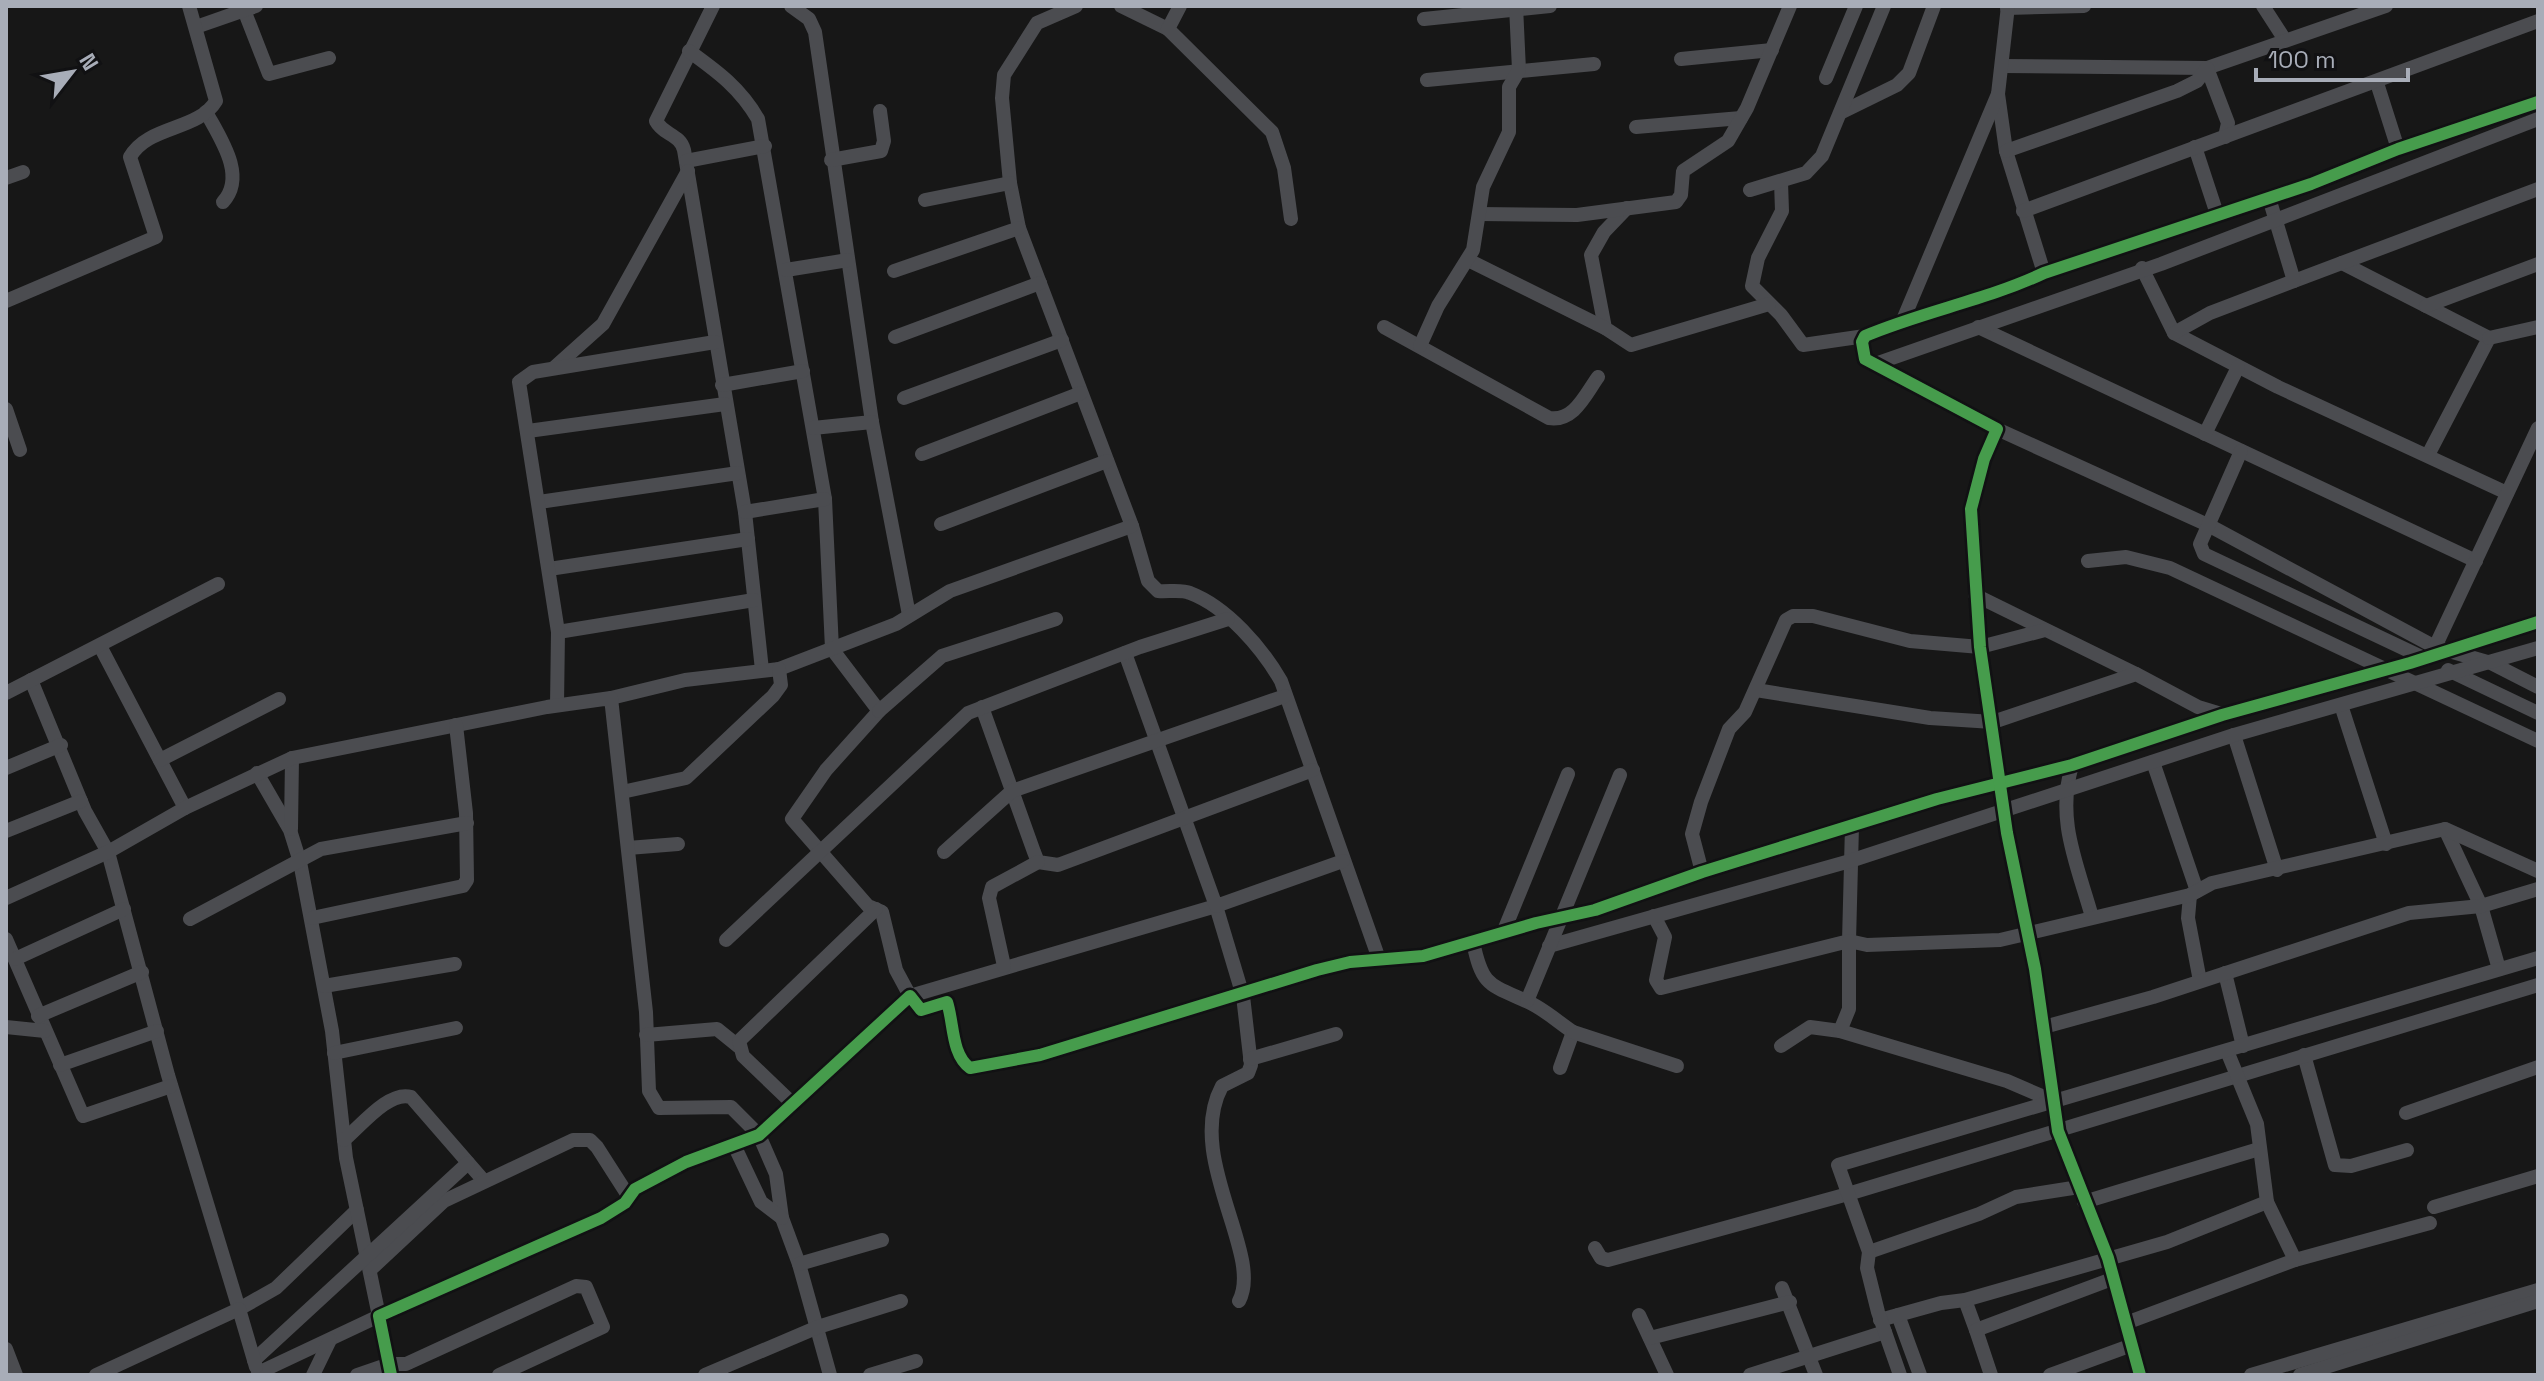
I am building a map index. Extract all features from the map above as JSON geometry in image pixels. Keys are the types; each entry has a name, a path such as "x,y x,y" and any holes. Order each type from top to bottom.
{"street":[{"path":"6,301 156,237 130,157 150,138 206,112 216,101 189,6"},
{"path":"713,6 656,121 680,140 687,166 745,512 762,670"},
{"path":"791,6 809,19 815,32 831,160 872,422 909,615"},
{"path":"1038,6 1037,23 1009,65 1002,85 1010,183 1019,228 1152,586 1165,592 1188,591 1228,619 1271,664 1313,770 1379,959"},
{"path":"1037,23 1076,6"},
{"path":"1121,6 1168,29 1272,132 1282,157 1291,219"},
{"path":"1168,29 1180,6"},
{"path":"1424,19 1516,7 1550,6"},
{"path":"1479,214 1577,215 1676,202 1681,195 1683,171 1728,141 1790,6"},
{"path":"1826,78 1856,6"},
{"path":"1750,190 1806,173 1815,164 1842,112 1884,6"},
{"path":"1842,112 1903,80 1913,66 1934,6"},
{"path":"1903,320 1998,94 2008,7 2084,6"},
{"path":"2263,6 2285,40"},
{"path":"2002,66 2207,68 2386,6"},
{"path":"1420,346 1438,306 1468,260 1483,187 1509,132 1509,87 1519,70 1516,7"},
{"path":"196,27 250,8 269,74 329,58"},
{"path":"2023,211 2377,83 2538,21"},
{"path":"1681,59 1772,50"},
{"path":"689,51 744,96 758,119 825,499 832,649 879,711"},
{"path":"1427,80 1594,64"},
{"path":"2207,68 2228,123 2225,137"},
{"path":"2006,151 2177,91 2197,81 2207,68"},
{"path":"2377,83 2398,149"},
{"path":"1998,94 2006,151 2044,273"},
{"path":"1781,182 1782,211 1752,277 1755,291 1803,345 1865,336 1903,320 2003,292 2044,273 2269,198 2398,149 2538,102"},
{"path":"831,160 881,151 884,141 880,111"},
{"path":"206,112 233,170 233,185 223,202"},
{"path":"1636,127 1741,118"},
{"path":"1875,364 2275,219 2538,119"},
{"path":"554,369 603,324 617,303 687,166 765,146"},
{"path":"2195,147 2217,214"},
{"path":"6,178 23,172"},
{"path":"925,200 1010,183"},
{"path":"2174,333 2210,313 2538,189"},
{"path":"2269,198 2294,281"},
{"path":"1605,328 1591,255 1604,232 1627,208"},
{"path":"894,271 1019,228"},
{"path":"786,270 848,260"},
{"path":"1468,260 1605,328 1631,345 1769,304"},
{"path":"2342,263 2489,338 2538,327"},
{"path":"2426,306 2538,264"},
{"path":"2142,268 2174,333 2238,367 2507,493"},
{"path":"895,337 1040,283"},
{"path":"2003,292 2010,315"},
{"path":"1384,327 1549,418 1558,419 1572,413 1598,377"},
{"path":"1978,327 2476,561"},
{"path":"1865,336 1861,351 1875,364 1997,429 2210,526 2442,649 2491,663 2538,687"},
{"path":"2428,455 2489,338"},
{"path":"904,398 1062,340"},
{"path":"557,705 558,632 519,382 533,372 715,342"},
{"path":"2205,434 2238,367"},
{"path":"722,385 803,371"},
{"path":"922,454 1081,393"},
{"path":"528,431 725,404"},
{"path":"6,409 14,444"},
{"path":"813,428 872,422"},
{"path":"2442,649 2476,561 2538,428"},
{"path":"1997,429 1984,459 1971,509 1980,647 2004,808 2044,1027 2051,1100 2058,1131 2108,1258 2140,1375"},
{"path":"2241,451 2200,544 2204,554 2538,713"},
{"path":"941,524 1107,461"},
{"path":"539,502 738,473"},
{"path":"745,512 825,499"},
{"path":"6,898 108,852 185,808 292,758 557,705 611,698 685,680 779,669 909,615 950,591 1132,526"},
{"path":"549,569 748,539"},
{"path":"2088,561 2126,557 2170,568 2538,741"},
{"path":"6,693 218,584"},
{"path":"1975,595 2198,707 2222,715"},
{"path":"558,632 754,600"},
{"path":"1702,872 1692,834 1701,802 1729,729 1745,712 1781,627 1793,616 1813,616 1910,641 1980,647 2045,630"},
{"path":"1056,619 942,656 879,711 826,770 792,819 821,853 882,912 896,970 921,1010 947,1002 962,1062 970,1068 1040,1055 1170,1013 1243,996 1317,970 1379,959 1423,956 1595,910 1702,872 1937,799 2072,765 2222,715 2538,622"},
{"path":"726,940 821,853 956,721 982,707 1125,653 1228,619"},
{"path":"1549,946 1850,861 2234,735 2491,663 2534,649 2538,628"},
{"path":"100,646 185,808"},
{"path":"1125,653 1216,906 1243,996 1250,1059 1248,1073 1222,1086 1211,1131 1214,1158 1244,1272 1239,1301"},
{"path":"622,792 692,774 773,696 781,685 779,669"},
{"path":"1756,690 1930,718 1993,722 2136,674"},
{"path":"31,680 61,745 81,801 108,852 171,1086 257,1369"},
{"path":"944,852 1012,791 1156,738 1285,696"},
{"path":"611,698 628,848 649,1091 659,1108 731,1107 759,1135 776,1174 782,1218 799,1264 830,1375"},
{"path":"160,760 279,699"},
{"path":"2341,705 2386,844"},
{"path":"982,707 1038,862"},
{"path":"312,918 458,890 467,880 467,823 456,725"},
{"path":"2234,735 2277,870"},
{"path":"6,768 61,745"},
{"path":"290,830 292,758"},
{"path":"2153,762 2194,893 2188,918 2200,981"},
{"path":"2072,765 2064,792 2066,826 2092,917"},
{"path":"1004,966 989,898 992,887 1038,862 1058,865 1313,770"},
{"path":"257,773 290,830 300,862 324,986 344,1140 390,1369"},
{"path":"1503,933 1568,774"},
{"path":"1527,1001 1620,775"},
{"path":"6,831 81,801"},
{"path":"190,919 334,845 467,823"},
{"path":"1840,1031 1849,1009 1852,826"},
{"path":"2445,829 2481,906 2499,969"},
{"path":"1654,916 1665,937 1656,980 1661,988 1849,941 1867,945 2000,940 2194,893 2212,883 2445,829 2538,871"},
{"path":"628,848 678,844"},
{"path":"257,1369 330,1340 578,1229 615,1210 635,1189 686,1162 759,1135 910,996 1216,906 1343,861"},
{"path":"2044,1027 2200,981 2409,913 2481,906 2538,889"},
{"path":"15,959 124,909"},
{"path":"738,1046 741,1038 876,909"},
{"path":"6,939 83,1116 171,1086"},
{"path":"1473,942 1479,970 1489,984 1527,1001 1573,1032 1677,1066"},
{"path":"1900,1375 1882,1326 1867,1268 1869,1252 1838,1165 2538,958"},
{"path":"324,986 455,964"},
{"path":"38,1016 142,972"},
{"path":"2225,973 2243,1046"},
{"path":"1595,1248 1601,1258 1608,1260 1848,1194 2538,985"},
{"path":"6,1027 45,1031"},
{"path":"1781,1046 1810,1027 1840,1031 2007,1081 2051,1100"},
{"path":"334,1053 456,1028"},
{"path":"646,1035 717,1029 738,1046 743,1056 792,1103"},
{"path":"60,1065 157,1031"},
{"path":"1560,1068 1573,1032"},
{"path":"1250,1059 1336,1034"},
{"path":"2227,1051 2257,1124 2267,1202 2295,1260"},
{"path":"2304,1055 2335,1165 2351,1166 2407,1150"},
{"path":"2406,1113 2538,1067"},
{"path":"344,1140 392,1099 404,1095 411,1097 484,1181"},
{"path":"368,1264 444,1201 583,1138 597,1147 629,1197"},
{"path":"734,1145 761,1202 782,1218"},
{"path":"2084,1202 2259,1149"},
{"path":"257,1369 368,1264 468,1163"},
{"path":"2434,1207 2538,1176"},
{"path":"1869,1252 2016,1197 2079,1187"},
{"path":"1750,1375 1809,1357 1882,1326 1898,1315 1965,1300 2167,1242 2267,1202"},
{"path":"96,1375 239,1309 276,1288 357,1210"},
{"path":"2126,1323 2295,1260 2430,1223"},
{"path":"799,1264 882,1240"},
{"path":"1976,1330 2112,1279"},
{"path":"357,1375 412,1362 576,1286 586,1287 603,1327 499,1375"},
{"path":"1782,1288 1816,1375"},
{"path":"2251,1375 2538,1290"},
{"path":"1965,1300 1991,1375"},
{"path":"705,1375 818,1327 901,1301"},
{"path":"2300,1375 2538,1301"},
{"path":"1650,1338 1790,1302"},
{"path":"1639,1315 1667,1375"},
{"path":"1898,1315 1920,1375"},
{"path":"313,1375 330,1340"},
{"path":"2050,1375 2132,1345"},
{"path":"6,1349 16,1375"},
{"path":"870,1375 916,1361"}],"cycle path":[{"path":"2140,1375 2108,1258 2058,1131 2035,969 2007,833 1980,647 1971,509 1984,459 1997,429 1865,359 1862,342 1865,336 1887,327 2311,184 2398,149 2538,102"},
{"path":"391,1375 379,1316 601,1218 625,1203 635,1189 686,1162 759,1135 910,996 921,1010 947,1002 956,1047 970,1068 1040,1055 1317,970 1350,962 1423,956 1536,923 1595,910 1702,872 1937,799 2072,765 2222,715 2410,663 2538,622"}]}
